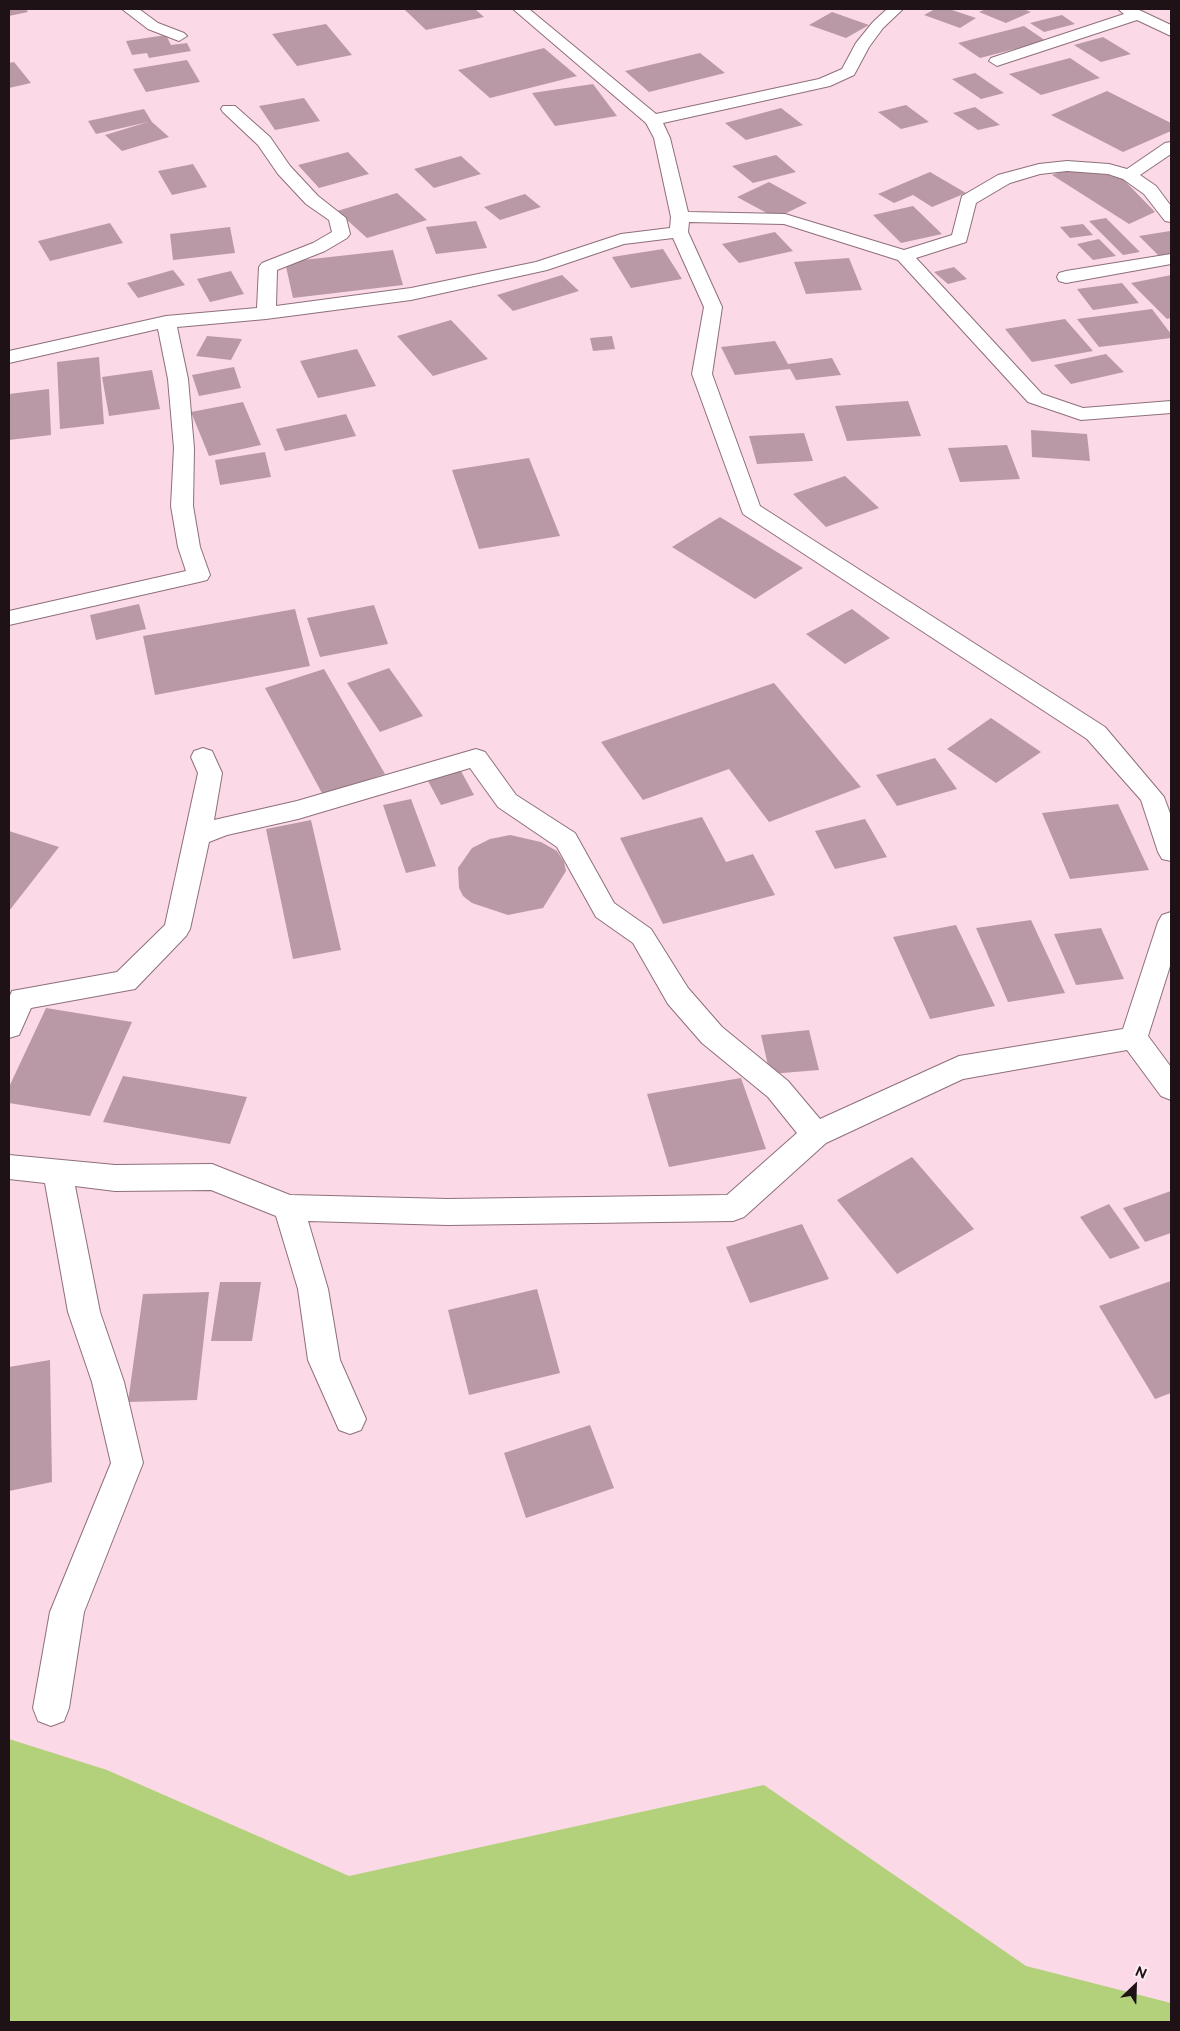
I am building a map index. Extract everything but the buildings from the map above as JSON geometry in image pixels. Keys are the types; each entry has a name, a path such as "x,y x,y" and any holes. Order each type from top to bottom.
{"street":[{"path":"130,9 153,26 180,36"},
{"path":"520,9 653,120 662,138 679,225 713,308 702,374 751,508 1096,733 1152,797 1171,852"},
{"path":"653,120 824,83 848,72 878,25 896,9"},
{"path":"997,61 1131,12 1171,31"},
{"path":"229,109 264,141 284,170 312,200 337,218 341,234 319,247 268,267 266,312"},
{"path":"1129,175 1171,147"},
{"path":"904,256 960,238 968,200 1004,179 1039,169 1067,166 1109,169 1129,175 1150,190 1171,217"},
{"path":"9,356 166,322 411,294 541,266 621,239 679,225 785,220 904,256 1035,398 1081,414 1171,407"},
{"path":"1066,277 1171,259"},
{"path":"9,618 200,575 189,547 182,506 184,448 178,379 166,322"},
{"path":"9,1026 22,999 125,981 176,929 198,837 210,773 203,757"},
{"path":"198,837 221,827 298,810 384,783 476,758 507,801 566,840 605,910 642,936 684,1003 712,1035 778,1089 816,1134"},
{"path":"1134,1038 1171,922"},
{"path":"9,1167 115,1178 212,1177 290,1208 448,1212 733,1208 816,1134 960,1068 1134,1038"},
{"path":"1134,1038 1171,1088"},
{"path":"51,1708 68,1612 127,1463 108,1382 84,1312 58,1172"},
{"path":"290,1208 313,1289 324,1360 350,1419"}],"green space":[{"path":"9,1739 107,1770 349,1876 764,1785 1026,1966 1171,2003 1171,2022 9,2022"}]}
